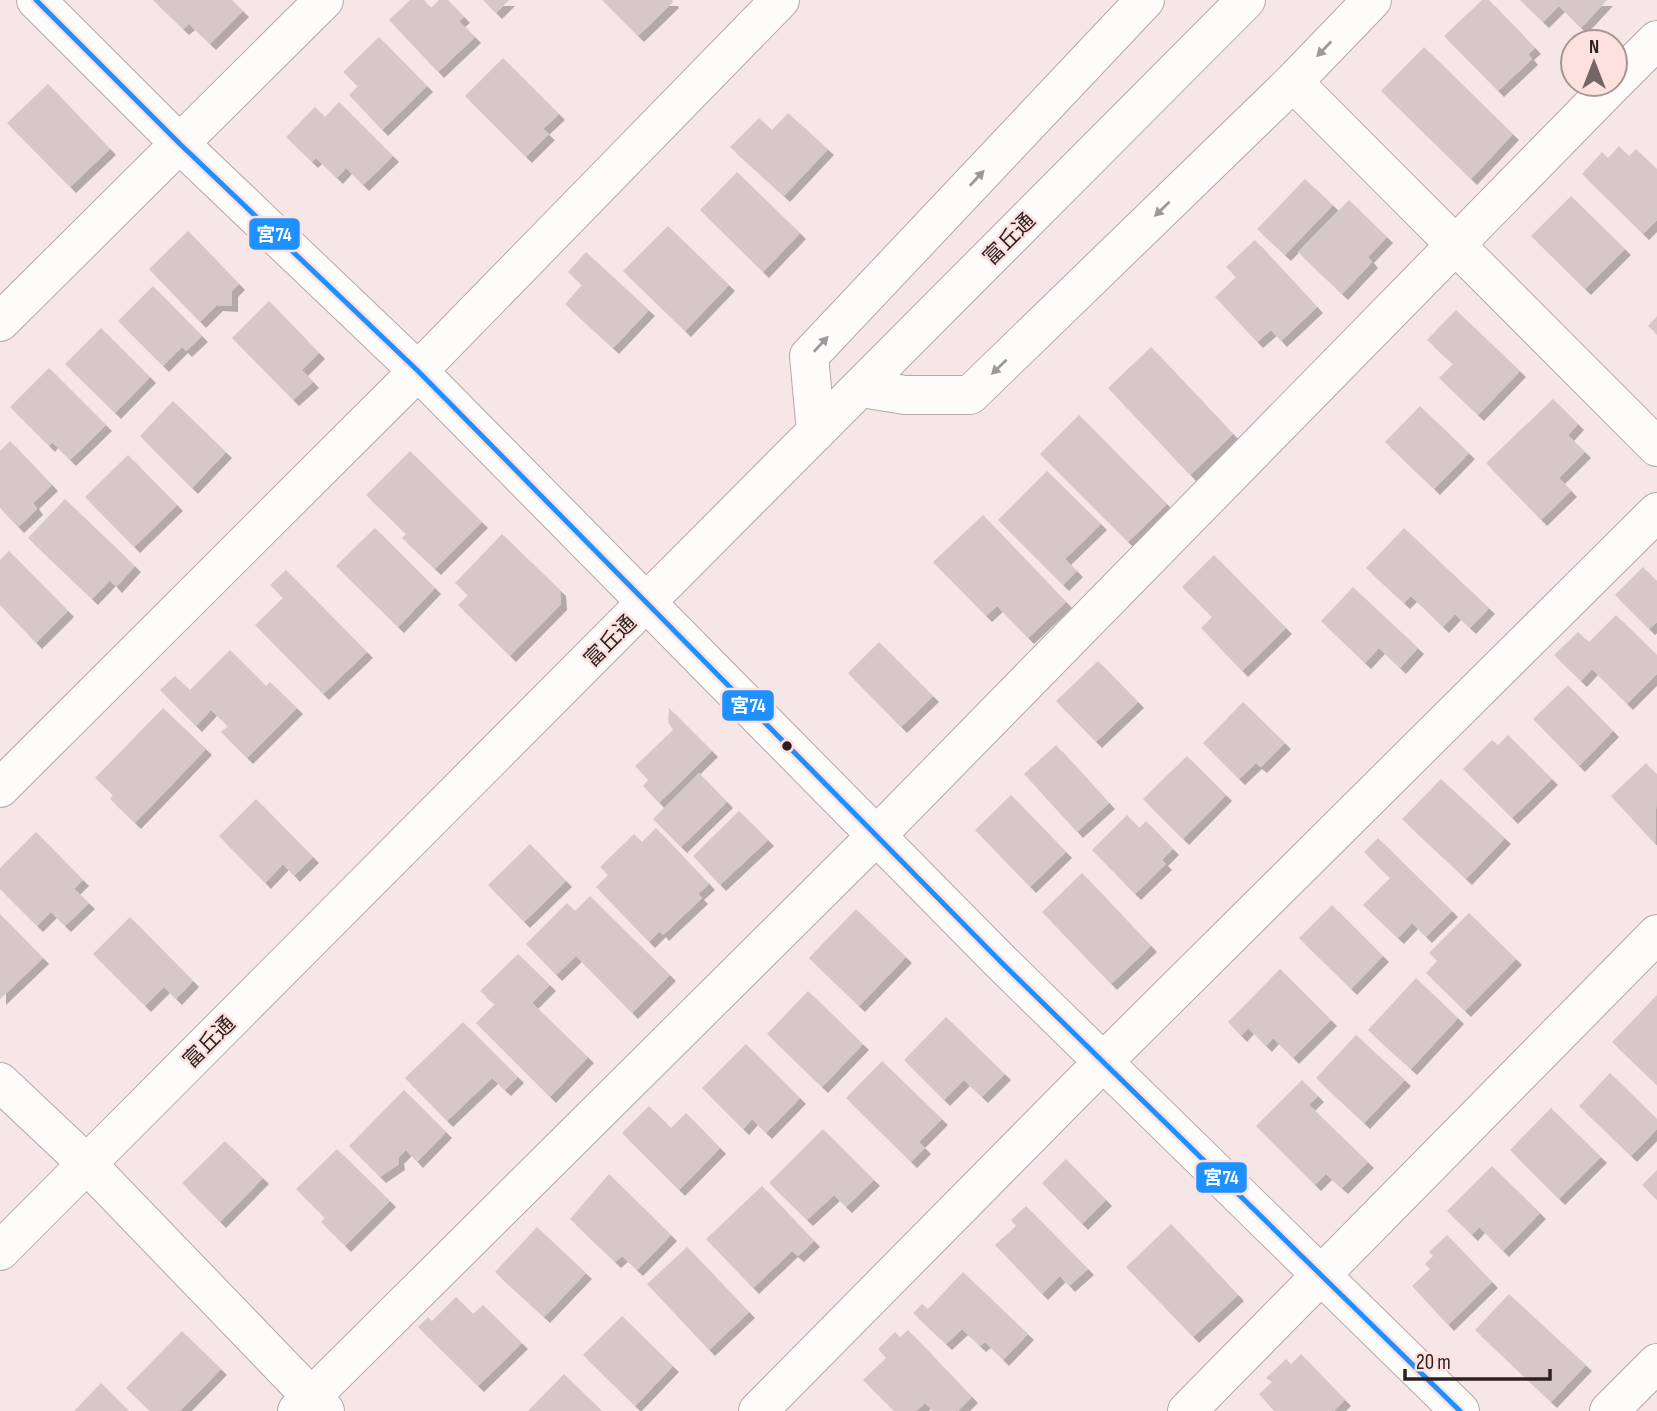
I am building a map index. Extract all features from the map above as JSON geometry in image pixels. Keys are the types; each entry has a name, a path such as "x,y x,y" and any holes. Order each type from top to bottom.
{"street":[{"path":"36,0 180,144 418,370 876,836 1460,1411"},
{"path":"0,322 324,0"},
{"path":"0,788 418,370 780,0"},
{"path":"816,432 809,356 1145,0"},
{"name":"富丘通","path":"0,1251 1247,0"},
{"path":"862,388 905,396 970,396 1293,82 1372,0"},
{"path":"1629,68 1657,40"},
{"path":"1293,82 1657,447"},
{"path":"0,1082 87,1164 311,1406 876,836 1599,98"},
{"path":"758,1411 1103,1062 1657,512"},
{"path":"1187,1411 1657,934"},
{"path":"1609,1411 1657,1363"}],"building":[{"path":"153,0 232,0 243,11 210,44 189,24 183,29"},
{"path":"410,0 424,0 431,8 439,0 448,0 464,17 459,21 475,37 438,72 389,20"},
{"path":"483,0 509,0 496,13"},
{"path":"602,0 672,0 673,2 638,36"},
{"path":"1482,0 1489,0 1535,48 1528,54 1532,59 1498,91 1444,36"},
{"path":"1520,0 1607,0 1581,28 1559,6 1543,22"},
{"path":"379,37 427,86 382,130 349,95 358,86 343,72"},
{"path":"1424,47 1513,134 1471,179 1381,91"},
{"path":"503,58 559,114 543,129 549,134 526,157 465,96"},
{"path":"48,84 110,149 70,187 7,123"},
{"path":"339,102 393,156 363,185 346,168 337,178 316,158 312,162 286,137 315,107 325,117"},
{"path":"788,113 828,149 784,196 730,147 759,118 772,130"},
{"path":"1619,146 1629,156 1636,149 1657,169 1657,220 1643,234 1582,174 1602,152 1608,158"},
{"path":"737,172 800,233 763,272 700,210"},
{"path":"1305,179 1333,205 1285,255 1257,229"},
{"path":"1571,196 1625,249 1585,289 1531,236"},
{"path":"1349,200 1387,237 1368,257 1372,262 1342,294 1298,252"},
{"path":"668,226 729,285 685,331 623,271"},
{"path":"188,231 239,284 232,291 232,306 217,305 200,322 149,269"},
{"path":"1255,240 1317,307 1281,341 1271,330 1257,342 1215,297 1236,277 1226,267"},
{"path":"586,252 649,310 613,348 565,304 582,285 568,272"},
{"path":"153,286 202,336 186,351 182,347 163,366 118,321"},
{"path":"269,301 319,353 302,370 313,382 293,400 232,338"},
{"path":"1456,310 1520,371 1478,415 1439,378 1453,364 1427,340"},
{"path":"1657,316 1657,334 1648,326"},
{"path":"101,328 150,377 115,413 65,364"},
{"path":"1151,347 1233,434 1190,475 1108,388"},
{"path":"49,368 106,425 70,460 52,442 49,446 10,407"},
{"path":"1553,399 1578,424 1568,435 1585,452 1559,478 1571,491 1541,520 1486,463"},
{"path":"173,401 226,452 192,488 140,436"},
{"path":"1420,406 1469,453 1434,489 1385,442"},
{"path":"1079,415 1167,504 1128,542 1040,454"},
{"path":"10,441 52,485 33,503 37,509 18,527 0,508 0,451"},
{"path":"410,451 482,522 435,569 402,538 406,534 366,495"},
{"path":"128,455 177,505 134,547 85,497"},
{"path":"1047,471 1101,524 1065,559 1077,571 1063,585 998,520"},
{"path":"65,499 135,566 116,587 110,580 92,599 28,538"},
{"path":"983,515 1066,602 1028,638 997,606 986,616 933,562"},
{"path":"375,528 435,588 398,627 336,566"},
{"path":"1404,528 1489,608 1470,628 1455,614 1443,627 1411,596 1404,603 1366,568"},
{"path":"502,534 560,590 561,604 510,656 458,605 468,595 455,583"},
{"path":"9,551 68,611 36,643 0,605 0,560"},
{"path":"1214,555 1286,628 1242,671 1201,628 1212,617 1182,587"},
{"path":"1643,567 1657,581 1657,622 1649,629 1615,595"},
{"path":"286,570 367,652 323,694 255,625 283,598 270,585"},
{"path":"1353,587 1418,648 1400,668 1379,648 1365,663 1321,621"},
{"path":"1616,615 1657,655 1657,674 1627,704 1592,669 1581,681 1554,655 1578,632 1589,642"},
{"path":"879,642 933,696 901,727 848,673"},
{"path":"230,650 266,686 270,682 297,708 247,758 221,732 228,726 211,710 196,726 160,690 175,676 190,690"},
{"path":"1098,661 1138,702 1096,742 1056,701"},
{"path":"1568,685 1613,731 1579,766 1533,719"},
{"path":"1243,702 1285,743 1261,767 1256,763 1239,779 1203,743"},
{"path":"163,708 206,749 135,823 110,799 113,795 95,778"},
{"path":"669,708 712,751 659,803 643,786 648,780 635,766 673,730 668,722"},
{"path":"1508,735 1552,779 1512,818 1463,769 1492,740 1498,745"},
{"path":"1056,745 1109,803 1077,832 1024,774"},
{"path":"1187,756 1226,795 1183,839 1143,799"},
{"path":"1646,763 1657,775 1655,844 1611,796"},
{"path":"699,773 727,802 681,847 653,819"},
{"path":"1441,779 1505,838 1466,879 1402,819"},
{"path":"1011,795 1066,852 1030,887 975,830"},
{"path":"256,799 313,857 294,876 283,864 265,883 219,836"},
{"path":"739,811 768,840 720,885 693,856"},
{"path":"1127,815 1139,828 1146,821 1173,849 1162,860 1166,864 1135,894 1092,850"},
{"path":"656,828 709,884 698,894 702,898 663,935 660,931 649,942 596,887 608,875 600,867 634,834 642,842"},
{"path":"36,832 83,880 74,889 89,903 65,926 51,912 37,926 0,889 0,868"},
{"path":"1378,838 1452,911 1426,937 1412,923 1398,938 1363,905 1390,878 1364,852"},
{"path":"530,844 566,881 524,922 488,885"},
{"path":"1082,873 1151,946 1111,984 1042,912"},
{"path":"590,896 670,975 632,1013 576,956 556,975 526,944 567,903 575,911"},
{"path":"1332,905 1383,956 1351,989 1299,938"},
{"path":"856,909 906,957 859,1006 809,958"},
{"path":"1469,913 1516,959 1465,1011 1426,973 1437,961 1429,953"},
{"path":"0,914 43,958 0,999"},
{"path":"130,917 193,981 176,999 164,987 145,1006 93,954"},
{"path":"518,954 550,985 532,1003 588,1057 550,1097 476,1023 495,1004 480,991"},
{"path":"1280,969 1331,1020 1293,1058 1273,1038 1266,1046 1248,1028 1241,1036 1228,1022"},
{"path":"1416,978 1458,1018 1411,1069 1368,1030"},
{"path":"808,991 863,1044 822,1087 767,1034"},
{"path":"1657,995 1657,1085 1612,1042"},
{"path":"946,1017 1005,1074 982,1097 964,1080 944,1100 904,1060"},
{"path":"463,1022 518,1077 505,1090 492,1078 447,1121 405,1078"},
{"path":"1356,1035 1405,1080 1364,1123 1316,1078"},
{"path":"746,1044 800,1098 766,1133 752,1119 743,1129 702,1088"},
{"path":"882,1061 942,1119 919,1142 925,1148 911,1162 846,1098"},
{"path":"1610,1073 1657,1119 1657,1129 1631,1156 1579,1106"},
{"path":"1302,1080 1318,1096 1309,1105 1368,1162 1342,1188 1326,1174 1315,1185 1256,1126"},
{"path":"404,1090 446,1132 417,1162 406,1150 398,1158 399,1164 380,1177 349,1146"},
{"path":"649,1106 671,1128 686,1113 720,1148 679,1190 622,1133"},
{"path":"1551,1108 1601,1157 1559,1199 1510,1150"},
{"path":"823,1129 874,1180 846,1207 834,1195 807,1220 769,1183"},
{"path":"225,1141 263,1178 220,1222 182,1183"},
{"path":"337,1149 390,1201 345,1246 321,1222 325,1218 296,1189"},
{"path":"1066,1159 1106,1200 1082,1224 1042,1183"},
{"path":"1492,1166 1540,1213 1503,1251 1479,1227 1472,1235 1447,1211"},
{"path":"1657,1170 1657,1200 1642,1185"},
{"path":"609,1174 671,1235 637,1270 622,1256 615,1262 570,1219"},
{"path":"762,1186 814,1241 798,1256 792,1251 753,1288 706,1239"},
{"path":"1026,1206 1088,1269 1069,1286 1060,1276 1042,1294 995,1245 1016,1226 1011,1220"},
{"path":"1171,1224 1238,1295 1193,1337 1126,1267"},
{"path":"537,1227 586,1273 544,1317 495,1272"},
{"path":"1447,1235 1492,1282 1448,1325 1412,1286 1430,1269 1425,1264 1433,1256 1429,1252"},
{"path":"687,1247 749,1312 709,1350 647,1284"},
{"path":"963,1272 1028,1334 1003,1360 985,1342 980,1346 962,1329 946,1344 913,1313 922,1304 928,1309"},
{"path":"1509,1294 1586,1365 1551,1402 1475,1330"},
{"path":"456,1297 473,1314 483,1305 522,1343 478,1386 418,1327 428,1317 432,1321"},
{"path":"622,1316 673,1366 635,1406 583,1355"},
{"path":"908,1330 972,1397 958,1411 933,1411 925,1403 916,1411 894,1411 863,1380 886,1358 878,1349 895,1332 900,1337"},
{"path":"182,1331 221,1369 180,1411 150,1411 126,1388"},
{"path":"1301,1354 1345,1400 1334,1411 1274,1411 1259,1394 1272,1382 1266,1378 1286,1359 1291,1364"},
{"path":"564,1374 602,1411 528,1411"},
{"path":"101,1383 129,1411 74,1411"}],"transit line":[{"name":"宮74","path":"36,0 180,144 418,371 1002,963 1460,1411"}]}
